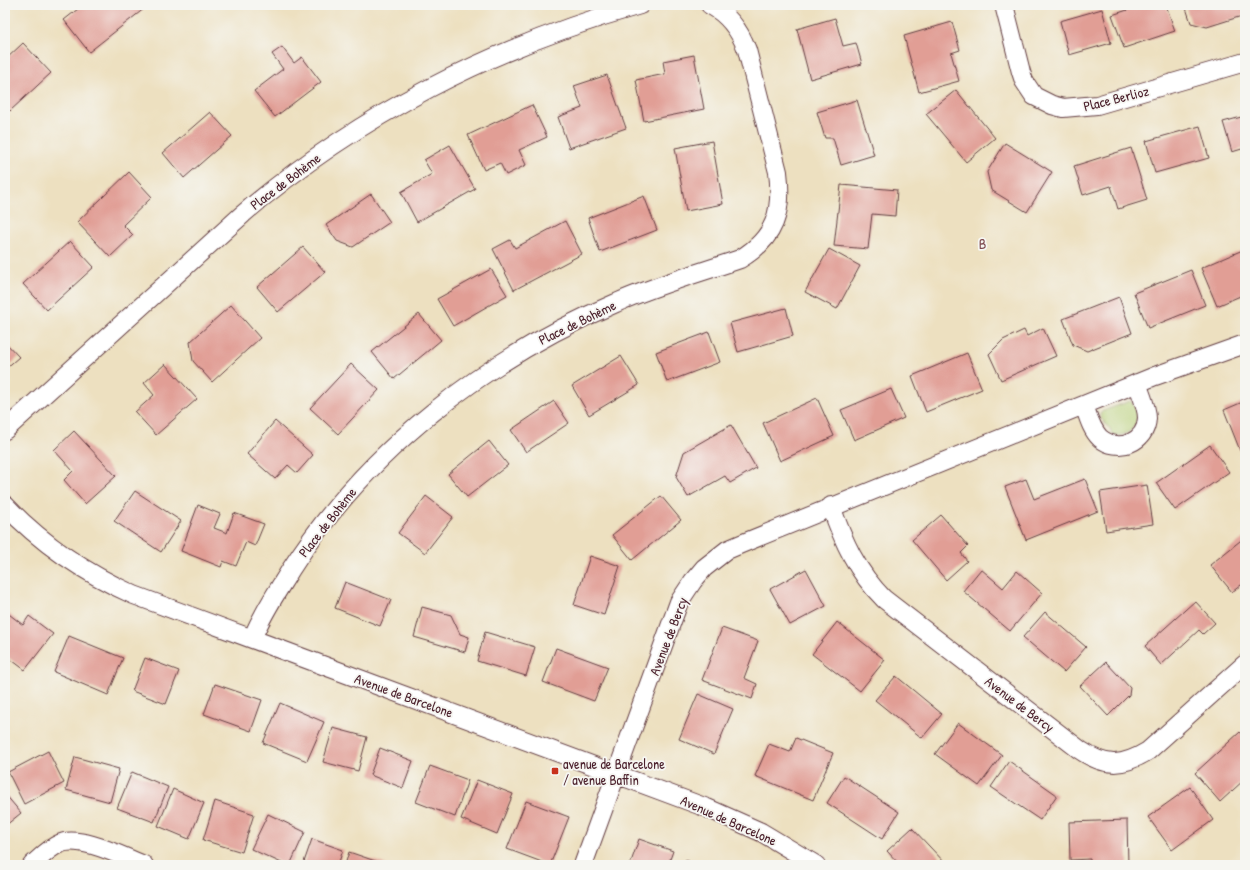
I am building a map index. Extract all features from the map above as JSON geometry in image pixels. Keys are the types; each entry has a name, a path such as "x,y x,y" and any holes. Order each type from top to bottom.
{"street":[{"name":"Place de Bohème","path":"5,430 269,191 326,150 389,110 468,68 552,33 640,5"},
{"name":"Place de Bohème","path":"252,639 271,601 306,547 329,517 385,456 436,409 522,350 578,320 649,289 740,259 754,251 764,241 776,219 779,206 780,189 778,172 747,50 742,37 730,19 710,5"},
{"name":"Place Berlioz","path":"1004,5 1024,81 1034,96 1052,106 1074,108 1098,105 1245,62"},
{"name":"Avenue de Bercy","path":"583,865 675,611 685,591 710,563 727,550 831,506 1137,383 1245,344"},
{"path":"1084,405 1092,426 1101,438 1110,444 1120,446 1130,444 1140,437 1146,427 1147,417 1137,383"},
{"name":"Avenue de Barcelone","path":"5,505 40,538 64,556 111,584 163,607 731,818 761,832 816,865"},
{"name":"Avenue de Bercy","path":"831,506 844,544 858,568 884,599 1080,750 1097,761 1117,763 1138,757 1148,751 1245,664"},
{"path":"32,865 57,844 72,841 93,846 144,865"}],"green space":[{"path":"1130,401 1137,412 1136,424 1127,433 1114,435 1101,418 1100,414 1103,411"}],"building":[{"path":"83,5 143,5 145,8 89,52 64,20"},
{"path":"1143,5 1166,5 1175,31 1124,48 1112,15"},
{"path":"1185,5 1245,5 1245,15 1207,27 1191,23"},
{"path":"1102,9 1111,43 1069,55 1060,21"},
{"path":"835,18 843,46 856,43 862,64 810,79 797,29"},
{"path":"952,22 960,50 951,53 959,81 919,92 904,36"},
{"path":"23,43 51,73 10,111 5,106 5,60"},
{"path":"282,47 294,63 302,57 321,82 275,117 254,91 283,69 272,54"},
{"path":"694,55 704,109 644,121 636,80 665,74 663,61"},
{"path":"607,75 626,128 569,148 558,117 582,108 574,86"},
{"path":"956,90 995,138 966,162 926,114"},
{"path":"857,100 874,155 841,165 833,138 825,138 817,112"},
{"path":"532,105 547,137 519,150 526,165 506,175 500,163 484,170 468,135"},
{"path":"210,112 232,136 184,178 163,153"},
{"path":"1245,116 1245,148 1232,152 1223,122"},
{"path":"1200,126 1209,158 1155,173 1146,141"},
{"path":"712,141 723,204 686,211 675,148"},
{"path":"1005,143 1052,172 1027,212 991,190 987,172"},
{"path":"450,145 475,189 417,222 401,192 432,174 424,160"},
{"path":"1131,148 1147,200 1118,209 1111,186 1083,195 1074,166"},
{"path":"129,172 152,197 123,225 133,235 110,257 77,222"},
{"path":"841,185 897,190 895,216 872,214 868,249 834,246"},
{"path":"371,194 390,222 353,247 337,241 326,225"},
{"path":"644,196 657,230 600,252 588,218"},
{"path":"565,221 582,254 514,290 493,249 510,240 515,248"},
{"path":"70,241 94,267 47,310 23,284"},
{"path":"303,247 325,272 278,312 257,287"},
{"path":"829,249 860,266 837,309 805,292"},
{"path":"1245,249 1245,294 1217,306 1201,268"},
{"path":"491,269 507,295 453,326 437,299"},
{"path":"1191,270 1205,305 1148,328 1134,293"},
{"path":"1119,297 1132,333 1087,351 1073,345 1063,319"},
{"path":"231,305 260,338 212,382 193,361 190,342"},
{"path":"786,308 793,336 738,352 730,323"},
{"path":"419,314 441,340 394,379 372,352"},
{"path":"1043,328 1056,356 1001,380 989,354 1003,340 1024,330 1027,336"},
{"path":"709,332 720,362 667,382 656,352"},
{"path":"5,342 19,357 5,369"},
{"path":"967,353 982,389 926,412 912,376"},
{"path":"621,356 639,385 589,415 572,386"},
{"path":"165,364 197,399 156,435 135,412 154,395 144,383"},
{"path":"351,364 379,390 338,434 310,408"},
{"path":"891,389 904,418 854,440 841,410"},
{"path":"817,398 834,436 780,461 763,423"},
{"path":"554,401 569,423 526,452 511,430"},
{"path":"1245,401 1245,451 1241,453 1224,410"},
{"path":"275,421 313,455 297,473 288,465 275,479 247,454"},
{"path":"731,425 756,468 730,483 725,476 688,497 676,477 684,452"},
{"path":"74,431 116,476 85,504 64,480 73,471 54,450"},
{"path":"489,441 508,465 467,497 448,474"},
{"path":"1210,445 1229,472 1175,510 1156,483"},
{"path":"1026,479 1034,499 1085,479 1098,511 1026,540 1005,487"},
{"path":"1147,485 1153,524 1106,531 1100,492"},
{"path":"135,491 181,521 161,552 114,521"},
{"path":"426,496 453,517 425,553 398,533"},
{"path":"661,496 681,520 632,560 612,535"},
{"path":"198,505 220,514 214,528 227,533 234,513 264,524 255,546 246,542 236,566 223,561 221,567 181,551"},
{"path":"941,515 968,546 961,553 967,561 946,580 912,540"},
{"path":"1245,537 1245,582 1232,592 1210,565"},
{"path":"590,556 620,566 604,615 574,605"},
{"path":"806,569 826,606 790,625 770,589"},
{"path":"981,569 1003,588 1017,571 1042,593 1010,631 963,591"},
{"path":"345,582 391,600 380,626 335,608"},
{"path":"1195,601 1215,623 1203,634 1199,630 1161,665 1145,646"},
{"path":"422,607 451,615 460,634 469,637 465,652 414,637"},
{"path":"5,611 23,625 29,616 53,634 25,670 5,655"},
{"path":"1045,612 1086,647 1064,672 1023,637"},
{"path":"837,622 885,660 860,691 812,654"},
{"path":"722,628 758,641 744,678 757,684 752,699 702,680"},
{"path":"485,632 535,647 526,676 477,661"},
{"path":"69,636 123,658 108,695 54,672"},
{"path":"556,648 608,667 594,701 543,682"},
{"path":"145,658 179,671 166,704 132,691"},
{"path":"1106,662 1130,688 1129,695 1108,716 1080,686"},
{"path":"896,676 942,714 922,738 875,700"},
{"path":"215,684 262,700 251,731 204,714"},
{"path":"698,694 733,709 714,754 679,739"},
{"path":"280,703 324,722 307,761 263,743"},
{"path":"958,723 1002,755 979,786 935,754"},
{"path":"333,728 367,737 358,771 323,762"},
{"path":"1240,732 1245,737 1245,779 1220,802 1195,773"},
{"path":"796,738 833,753 813,800 755,776 769,744 790,752"},
{"path":"380,748 413,761 403,788 370,775"},
{"path":"48,751 64,783 24,804 8,772"},
{"path":"75,757 119,769 110,802 66,790"},
{"path":"1009,761 1057,795 1040,820 991,787"},
{"path":"430,766 468,780 455,817 416,802"},
{"path":"132,772 168,787 154,822 117,808"},
{"path":"844,776 899,812 882,839 827,803"},
{"path":"477,780 513,794 497,834 461,819"},
{"path":"1190,787 1213,820 1172,850 1148,817"},
{"path":"173,789 204,803 189,839 158,826"},
{"path":"5,794 21,813 5,826"},
{"path":"215,801 254,814 242,852 203,840"},
{"path":"526,801 569,817 550,865 507,849"},
{"path":"268,814 305,832 290,865 286,865 251,849"},
{"path":"1127,820 1128,865 1090,865 1090,859 1070,860 1069,822"},
{"path":"912,828 947,865 900,865 887,851"},
{"path":"312,839 343,850 338,865 303,865"},
{"path":"639,839 673,851 668,865 630,865"},
{"path":"349,852 387,865 345,865"},
{"path":"686,860 698,865 684,865"}],"place":[{"name":"avenue de Barcelone / avenue Baffin","path":"555,771"}],"district":[{"name":"B","path":"983,243"}]}
